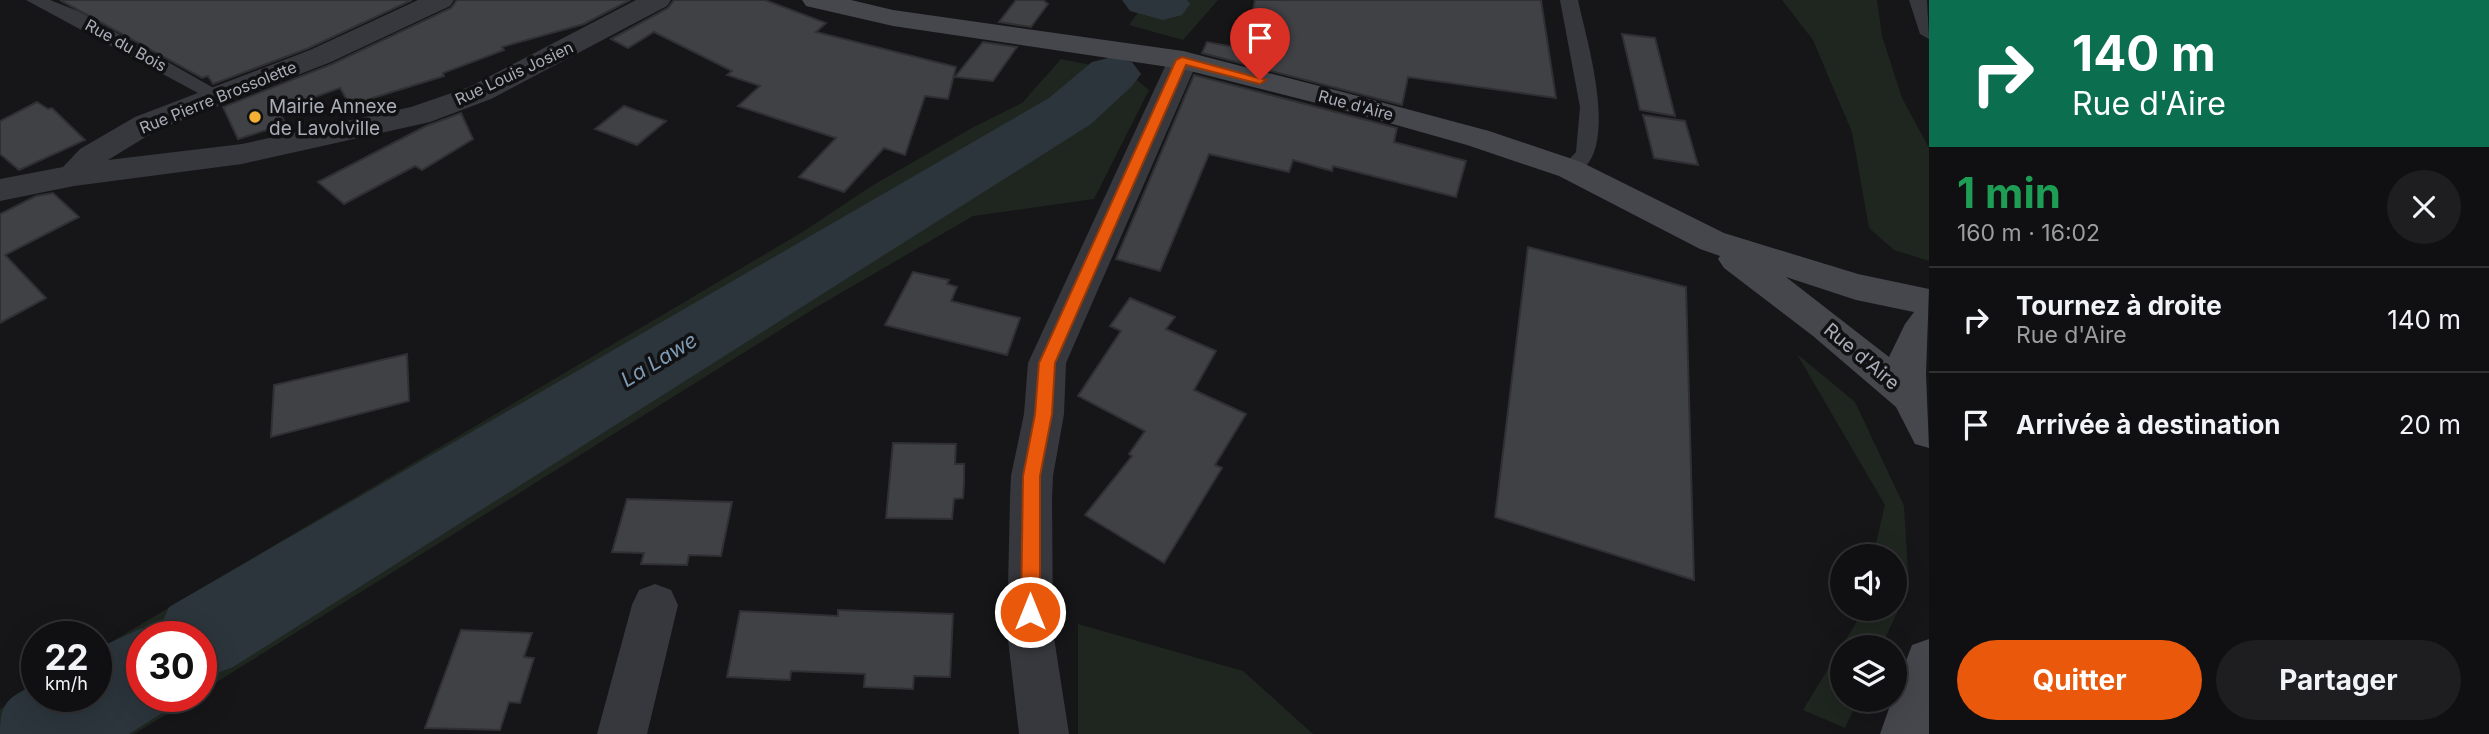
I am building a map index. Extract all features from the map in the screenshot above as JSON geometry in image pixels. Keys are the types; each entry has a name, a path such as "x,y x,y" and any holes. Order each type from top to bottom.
{"main road":[{"name":"Rue d'Aire","path":"816,0 893,18 1182,60 1478,138 1570,169 1712,241 1856,287 1929,303"},
{"name":"Rue d'Aire","path":"1712,241 1826,326 1911,397"},
{"path":"1929,320 1912,338 1905,365 1911,397 1929,432"},
{"path":"1905,734 1929,661"}],"street":[{"name":"Rue Pierre Brossolette","path":"0,190 74,175 80,166 124,136 216,95 302,64 440,0"},
{"name":"Rue Louis Josien","path":"74,175 243,155 419,115 480,93 657,0"},
{"path":"1044,734 1030,631 1031,499 1032,476 1044,414 1047,363 1182,60"},
{"path":"622,734 655,605"}],"lane":[{"name":"Rue du Bois","path":"35,0 72,15 216,95"},
{"path":"1569,0 1590,107 1586,154 1570,169"},
{"path":"1917,0 1929,34"}],"shaded area":[{"path":"1147,0 1218,0 1183,40 1129,25"},
{"path":"1782,0 1877,0 1882,36 1902,98 1929,148 1929,261 1894,250 1869,228 1852,132 1813,40"},
{"path":"1061,59 1127,72 1149,90 1094,199 973,216 815,308 217,682 217,621 147,621 804,231 870,187 970,129 1022,103"},
{"path":"1797,354 1855,402 1904,506 1906,544 1876,544 1885,505"},
{"path":"1907,555 1909,587 1907,591"},
{"path":"1857,621 1893,621 1887,635 1849,635"},
{"path":"1078,624 1243,671 1313,734 1078,734"},
{"path":"126,633 126,712 170,712 134,734 0,734 0,709 21,697 21,712 112,712 112,642"},
{"path":"1830,666 1830,712 1852,712 1845,728 1803,710"}],"building":[{"path":"60,0 412,0 309,48 213,84 208,76 202,78"},
{"path":"457,0 630,0 584,24 502,47 504,50 443,73 444,76 350,105 340,88 278,110 286,124 238,139 223,107 332,64 451,8"},
{"path":"674,0 765,0 826,23 816,32 956,67 948,99 925,96 905,155 884,148 844,192 799,177 836,138 738,106 760,86 727,75 732,71 654,32 628,48 611,39 668,8"},
{"path":"1016,0 1043,0 1048,4 1031,27 999,22"},
{"path":"1255,0 1541,0 1556,98 1408,77 1402,105 1202,53 1207,42 1245,49"},
{"path":"1622,34 1655,38 1675,116 1640,110"},
{"path":"983,42 1017,47 993,81 955,77"},
{"path":"1194,75 1397,128 1394,142 1466,161 1456,197 1333,166 1332,171 1293,160 1289,172 1209,154 1160,271 1116,259"},
{"path":"37,102 48,109 52,108 85,140 19,170 0,154 0,121"},
{"path":"624,106 666,121 637,145 595,129"},
{"path":"461,113 473,139 422,170 415,166 344,204 318,182 426,126"},
{"path":"1643,115 1685,121 1698,165 1654,158"},
{"path":"53,193 79,217 5,255 46,298 0,323 0,214 36,196"},
{"path":"1528,247 1686,287 1694,580 1495,517"},
{"path":"913,272 949,280 947,284 957,287 951,301 1020,318 1007,355 885,325"},
{"path":"1130,298 1175,317 1166,329 1216,351 1194,390 1246,414 1215,465 1222,468 1164,563 1085,515 1132,456 1129,454 1145,431 1078,396 1121,331 1110,326"},
{"path":"407,354 409,401 271,437 274,385"},
{"path":"893,443 956,444 955,464 964,464 964,482 963,498 954,499 952,519 886,518"},
{"path":"627,499 732,502 721,556 689,555 687,565 641,564 644,553 612,552"},
{"path":"838,610 953,614 950,677 914,676 913,689 864,687 865,674 791,671 790,680 727,677 740,611 838,616"},
{"path":"461,630 532,633 524,657 534,658 520,703 509,702 500,730 425,728"}],"waterway":[{"name":"La Lawe","path":"1149,0 1163,4"},
{"name":"La Lawe","path":"217,627 1070,111 1112,74"},
{"name":"La Lawe","path":"41,734 126,683"}],"place":[{"name":"Mairie Annexe de Lavolville","path":"255,117"}],"route":[{"path":"1030,612 1032,476 1044,414 1047,363 1089,274 1182,60 1260,80"}]}
